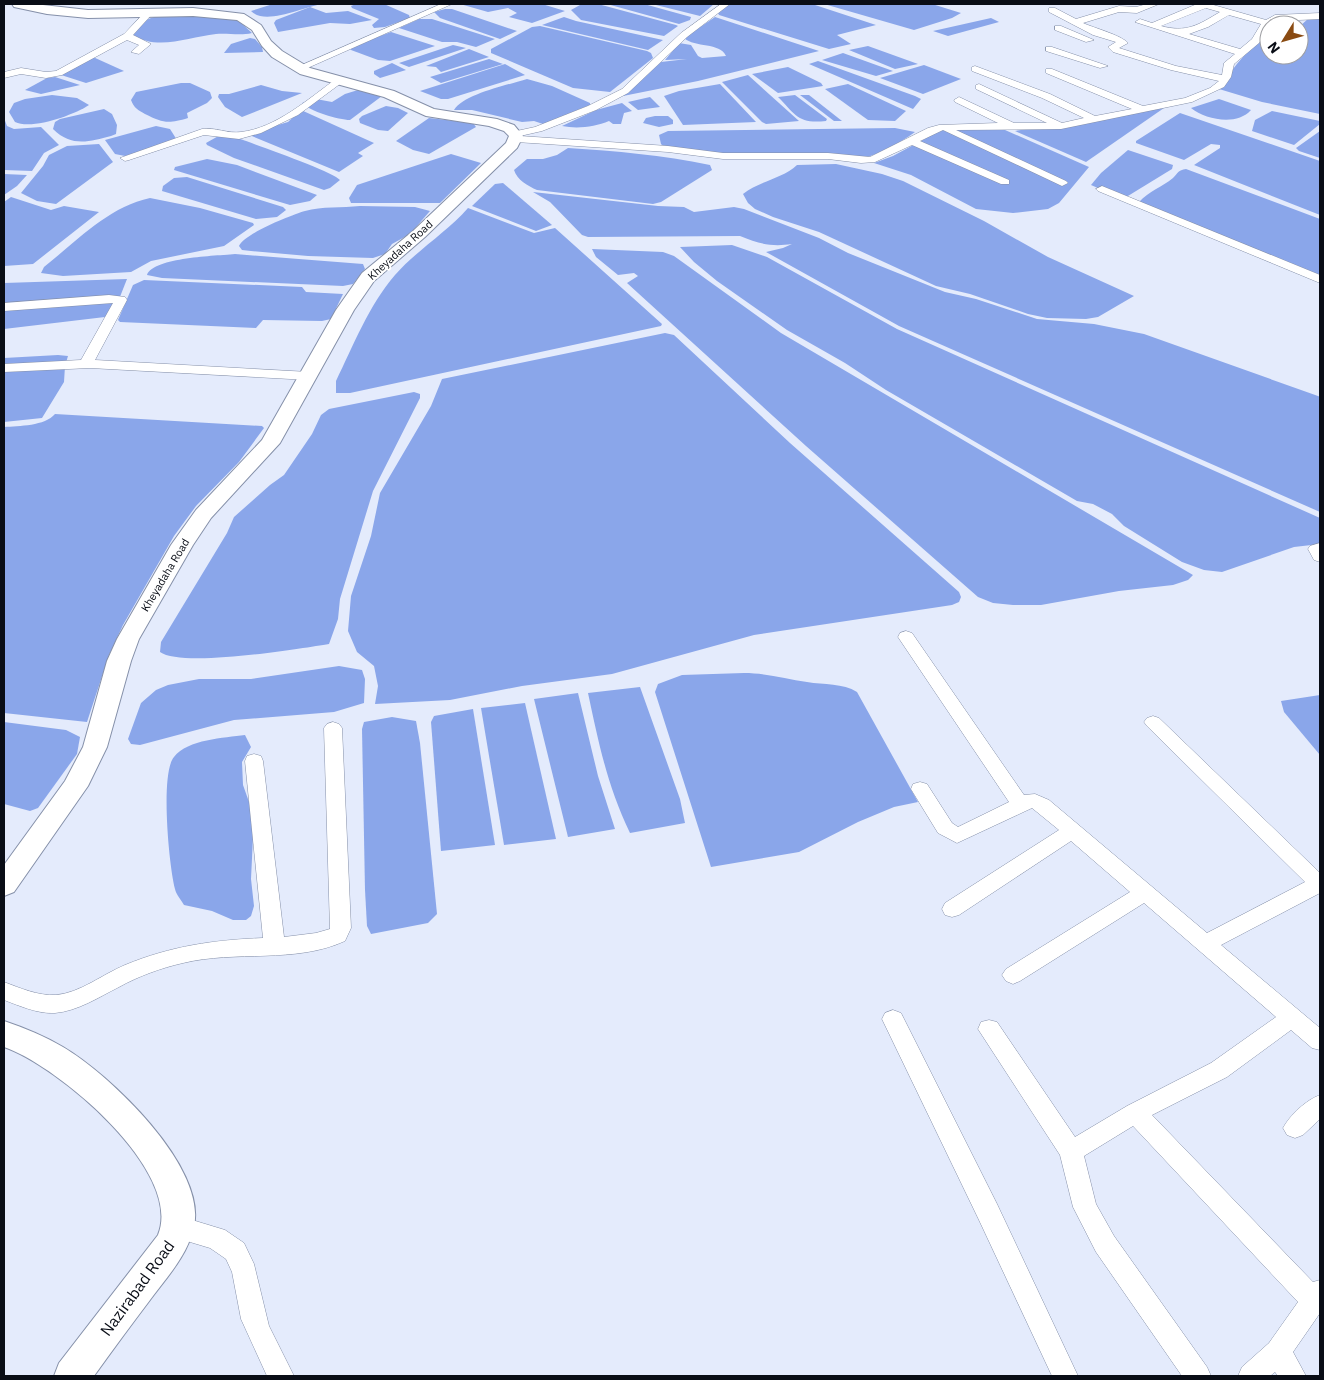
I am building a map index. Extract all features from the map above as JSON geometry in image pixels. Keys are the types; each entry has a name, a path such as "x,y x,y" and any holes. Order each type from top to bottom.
{"main road":[{"path":"18,4 47,10 88,14 212,13 240,17 257,28 266,43 277,54 300,68 388,94 431,113 492,122 524,136"},
{"path":"148,13 171,4"},
{"name":"Kheyadaha Road","path":"4,885 61,808 85,767 94,747 119,660 154,591 203,514 270,443 345,310 368,277 419,234 524,136"},
{"name":"Nazirabad Road","path":"4,1034 59,1060 101,1095 134,1128 158,1158 171,1181 179,1208 179,1228 148,1277 72,1376"}],"street":[{"path":"300,68 448,4"},
{"path":"524,136 592,108 625,91 684,35 726,4"},
{"path":"1075,22 1119,9 1137,10 1155,4"},
{"path":"1155,25 1209,5 1259,21"},
{"path":"1052,10 1088,29 1123,43 1078,58"},
{"path":"1182,34 1205,25 1227,12"},
{"path":"4,75 22,69 44,75 55,74 127,36 148,13"},
{"path":"1088,29 1125,18"},
{"path":"1140,22 1242,53"},
{"path":"1058,28 1104,50 1161,65 1225,78"},
{"path":"127,36 146,44 136,52"},
{"path":"524,136 723,156 828,156 861,160 875,158 942,127 1016,128 1061,126 1144,110 1204,94 1217,88 1225,78 1227,66 1259,36"},
{"path":"1049,49 1103,66"},
{"path":"975,69 1046,96 1095,120"},
{"path":"1049,71 1144,110"},
{"path":"125,158 202,132 212,130 238,136 277,124 288,119 339,81"},
{"path":"979,87 1061,126"},
{"path":"959,100 1016,128"},
{"path":"942,127 1062,182"},
{"path":"912,141 1005,182"},
{"path":"1102,189 1320,279"},
{"path":"4,307 109,299 121,300 87,362 90,364"},
{"path":"4,368 90,364 309,376"},
{"path":"1320,548 1316,549 1320,556"},
{"path":"906,638 1021,805"},
{"path":"1153,722 1320,884 1206,943"},
{"path":"4,991 40,1003 55,1004 72,1000 119,976 176,957 215,949 333,939 338,935 341,928 333,728"},
{"path":"254,761 274,944"},
{"path":"920,789 945,828 957,836 1021,805 1035,801 1146,892 1320,1041"},
{"path":"952,909 1072,831"},
{"path":"1013,975 1146,892"},
{"path":"1072,1151 1135,1113 1219,1070 1292,1017"},
{"path":"893,1019 988,1212 1065,1376"},
{"path":"989,1029 1072,1151 1085,1207 1095,1228 1198,1376"},
{"path":"1295,1128 1320,1105"},
{"path":"1135,1113 1318,1297 1278,1352 1252,1376"},
{"path":"179,1228 218,1241 235,1252 242,1269 250,1308 261,1340 281,1376"},
{"path":"1278,1352 1293,1376"}],"water":[{"path":"273,4 322,4 285,14 265,17 251,11"},
{"path":"356,4 384,4 409,15 410,18 385,27 374,28 372,25 379,19 352,8 351,6"},
{"path":"460,4 542,4 565,11 532,23 509,17 517,13 508,8 488,12"},
{"path":"598,4 678,26 664,36 581,20 571,10 580,5"},
{"path":"607,4 644,4 691,17 690,20 679,24"},
{"path":"652,4 714,4 700,16"},
{"path":"728,4 812,4 876,25 837,35 851,44 829,49 719,15 718,13"},
{"path":"824,4 932,4 961,13 952,18 914,30"},
{"path":"310,7 326,13 348,11 372,20 350,24 330,23 278,32 274,23 276,20"},
{"path":"452,9 517,31 500,39 440,18 434,12"},
{"path":"184,15 238,20 252,33 216,34 163,43 142,40 132,35 149,19 161,16"},
{"path":"564,17 663,40 648,50 542,25"},
{"path":"715,17 819,51 698,81 623,96 661,62 687,59 665,60 679,43 691,45 698,56 702,58 726,56 718,49 694,43 684,38"},
{"path":"991,18 999,22 948,36 933,31"},
{"path":"1309,18 1320,18 1320,114 1262,102 1219,89 1241,59 1259,43 1259,65 1309,65"},
{"path":"419,19 432,19 495,39 476,47 457,42 442,42 399,28"},
{"path":"540,26 647,51 651,53 653,58 610,92 573,88 491,53 491,49 532,27"},
{"path":"391,32 435,46 390,61 378,60 351,50 350,47"},
{"path":"250,38 255,39 262,47 263,52 224,53 231,44"},
{"path":"453,45 466,48 409,67 399,63"},
{"path":"868,46 918,64 895,69 849,50"},
{"path":"469,49 489,57 441,72 436,67 426,66"},
{"path":"843,53 893,71 876,76 822,60"},
{"path":"93,57 124,71 86,83 58,74"},
{"path":"489,59 503,64 441,83 430,77"},
{"path":"818,61 921,99 913,109 809,64"},
{"path":"392,63 406,70 380,78 374,74 374,71"},
{"path":"505,64 525,75 448,99 441,99 420,91"},
{"path":"924,65 961,79 923,94 880,78"},
{"path":"788,67 821,83 823,86 778,93 752,74"},
{"path":"748,75 799,121 766,124 762,122 722,82"},
{"path":"55,77 80,85 41,94 25,90 47,78"},
{"path":"527,79 552,86 590,103 590,105 543,124 534,121 522,122 472,110 454,110 459,104 476,95"},
{"path":"190,83 210,92 212,98 207,103 187,113 188,118 170,122 161,121 138,110 131,100 136,92"},
{"path":"720,84 756,122 683,125 664,96 679,91"},
{"path":"848,84 906,111 895,121 868,120 825,89"},
{"path":"261,85 282,91 302,93 242,117 225,107 218,97 219,94 229,94"},
{"path":"358,90 382,96 350,120 324,114 302,103 316,99 332,102 345,94"},
{"path":"52,95 77,98 89,105 63,117 32,124 15,122 9,112 14,103 25,99"},
{"path":"795,95 827,119 826,121 809,121 798,117 778,97"},
{"path":"800,95 809,95 842,121 834,121"},
{"path":"650,97 660,107 638,110 628,102"},
{"path":"1219,99 1251,110 1238,118 1221,120 1205,116 1191,108"},
{"path":"622,103 632,111 624,113 621,124 613,124 609,121 586,127 562,126 596,110"},
{"path":"386,106 398,108 408,113 388,131 378,130 360,123 359,119 362,116"},
{"path":"1164,108 1086,162 1015,131"},
{"path":"104,109 112,114 117,125 116,134 80,142 67,139 53,129 55,122 60,119"},
{"path":"301,110 374,143 358,153 363,156 339,172 247,134 288,122"},
{"path":"1272,111 1320,121 1320,124 1294,145 1252,131 1255,120"},
{"path":"1180,113 1320,161 1320,215 1194,165 1220,148 1220,145 1211,144 1184,160 1136,143 1136,141"},
{"path":"668,116 673,120 673,124 659,127 643,123 646,118"},
{"path":"4,118 7,126 14,129 41,127 59,145 44,153 32,171 4,170"},
{"path":"429,118 473,123 476,127 429,154 413,150 396,141"},
{"path":"156,126 170,129 177,140 125,156 115,154 105,140"},
{"path":"895,128 915,132 889,148 860,159 734,155 664,147 661,144 659,135 668,131"},
{"path":"943,129 1005,130 1089,167 1059,203 1048,209 1013,213 976,209 911,175 874,163 893,156"},
{"path":"1320,131 1320,158 1299,151 1296,148"},
{"path":"222,134 230,135 307,164 340,180 324,190 234,158 207,145 206,143"},
{"path":"99,144 113,162 56,204 37,201 21,193 43,166 49,155 67,146"},
{"path":"568,148 674,159 710,165 712,170 661,202 653,204 537,190 523,182 515,174 514,170 527,159 543,159 557,155"},
{"path":"1128,150 1173,165 1172,169 1123,199 1091,185 1101,173"},
{"path":"451,154 481,163 440,203 351,203 349,198 357,185"},
{"path":"207,159 237,165 317,195 310,201 290,205 174,170 175,167"},
{"path":"836,164 882,174 903,181 984,221 1048,257 1134,296 1098,317 1086,319 1047,318 1028,314 970,294 936,286 819,232 755,209 748,203 743,194 784,174 797,165"},
{"path":"1186,169 1320,219 1320,279 1139,202 1180,171"},
{"path":"4,174 27,175 17,186 4,195"},
{"path":"187,177 283,207 286,210 277,217 256,219 162,191 163,186 174,178"},
{"path":"503,183 552,225 536,231 472,206 495,184"},
{"path":"533,192 658,206 684,207 694,212 734,207 744,209 819,238 848,253 945,292 976,299 1037,319 1094,324 1144,334 1318,396 1320,397 1320,512 899,326 766,252 792,244 766,244 740,236 588,237 582,235 550,202"},
{"path":"11,197 51,210 64,206 99,212 33,264 4,266 4,202"},
{"path":"150,198 200,208 253,223 254,225 224,246 151,261 131,272 63,276 41,273 44,267 107,217 135,202"},
{"path":"360,206 415,207 430,211 410,234 392,244 385,254 373,258 308,256 251,251 242,250 239,246 249,236 298,213 318,208"},
{"path":"468,208 534,233 555,228 662,324 661,326 350,393 336,393 336,381 377,299 404,266"},
{"path":"732,245 767,257 897,329 1320,518 1320,544 1294,547 1222,572 1204,570 1182,562 1124,526 1112,514 1093,504 1077,501 787,330 717,281 694,262 680,247"},
{"path":"592,249 663,252 674,256 781,333 1193,575 1188,580 1173,585 1119,591 1041,605 993,603 978,597 806,446 627,283 638,276 634,273 618,275 596,257"},
{"path":"235,254 363,264 365,269 353,284 343,286 162,278 147,275 152,269 161,264 173,261"},
{"path":"127,279 114,312 105,317 4,329 4,283"},
{"path":"144,280 302,287 306,292 343,294 331,319 322,321 263,320 256,328 120,322 118,320 133,285"},
{"path":"665,333 674,335 790,443 959,592 961,597 959,602 952,605 754,635 612,674 522,686 450,700 375,704 378,686 374,666 357,652 348,631 351,596 371,536 380,493 431,406 442,379"},
{"path":"68,356 64,382 42,418 4,422 4,358"},
{"path":"414,392 420,394 420,398 373,491 340,599 338,619 329,644 215,658 172,656 160,652 161,642 227,533 234,517 284,475 312,434 321,415 329,409"},
{"path":"55,414 262,426 264,428 239,462 196,506 174,536 123,625 109,655 87,722 4,713 4,427 38,423 51,418"},
{"path":"339,666 362,670 365,679 364,703 334,712 234,720 140,745 131,744 128,739 141,703 156,690 168,685 199,679 251,679"},
{"path":"744,673 840,686 857,692 918,802 894,807 858,822 799,852 711,867 655,692 658,684 682,675"},
{"path":"640,687 680,799 685,823 630,833 615,798 600,747 588,693"},
{"path":"578,693 598,776 615,829 568,837 534,699"},
{"path":"1320,695 1320,755 1284,712 1281,701"},
{"path":"525,703 556,839 504,845 481,708"},
{"path":"473,709 495,845 441,851 431,722 434,716"},
{"path":"392,717 416,721 420,743 437,914 428,923 371,934 367,926 365,890 362,729 364,722"},
{"path":"4,722 66,730 80,737 77,754 38,808 30,811 4,804"},
{"path":"245,735 251,747 242,762 243,785 254,816 251,879 254,906 251,916 246,920 233,920 212,911 184,905 176,893 168,841 167,781 174,757 188,746 207,740"}]}
